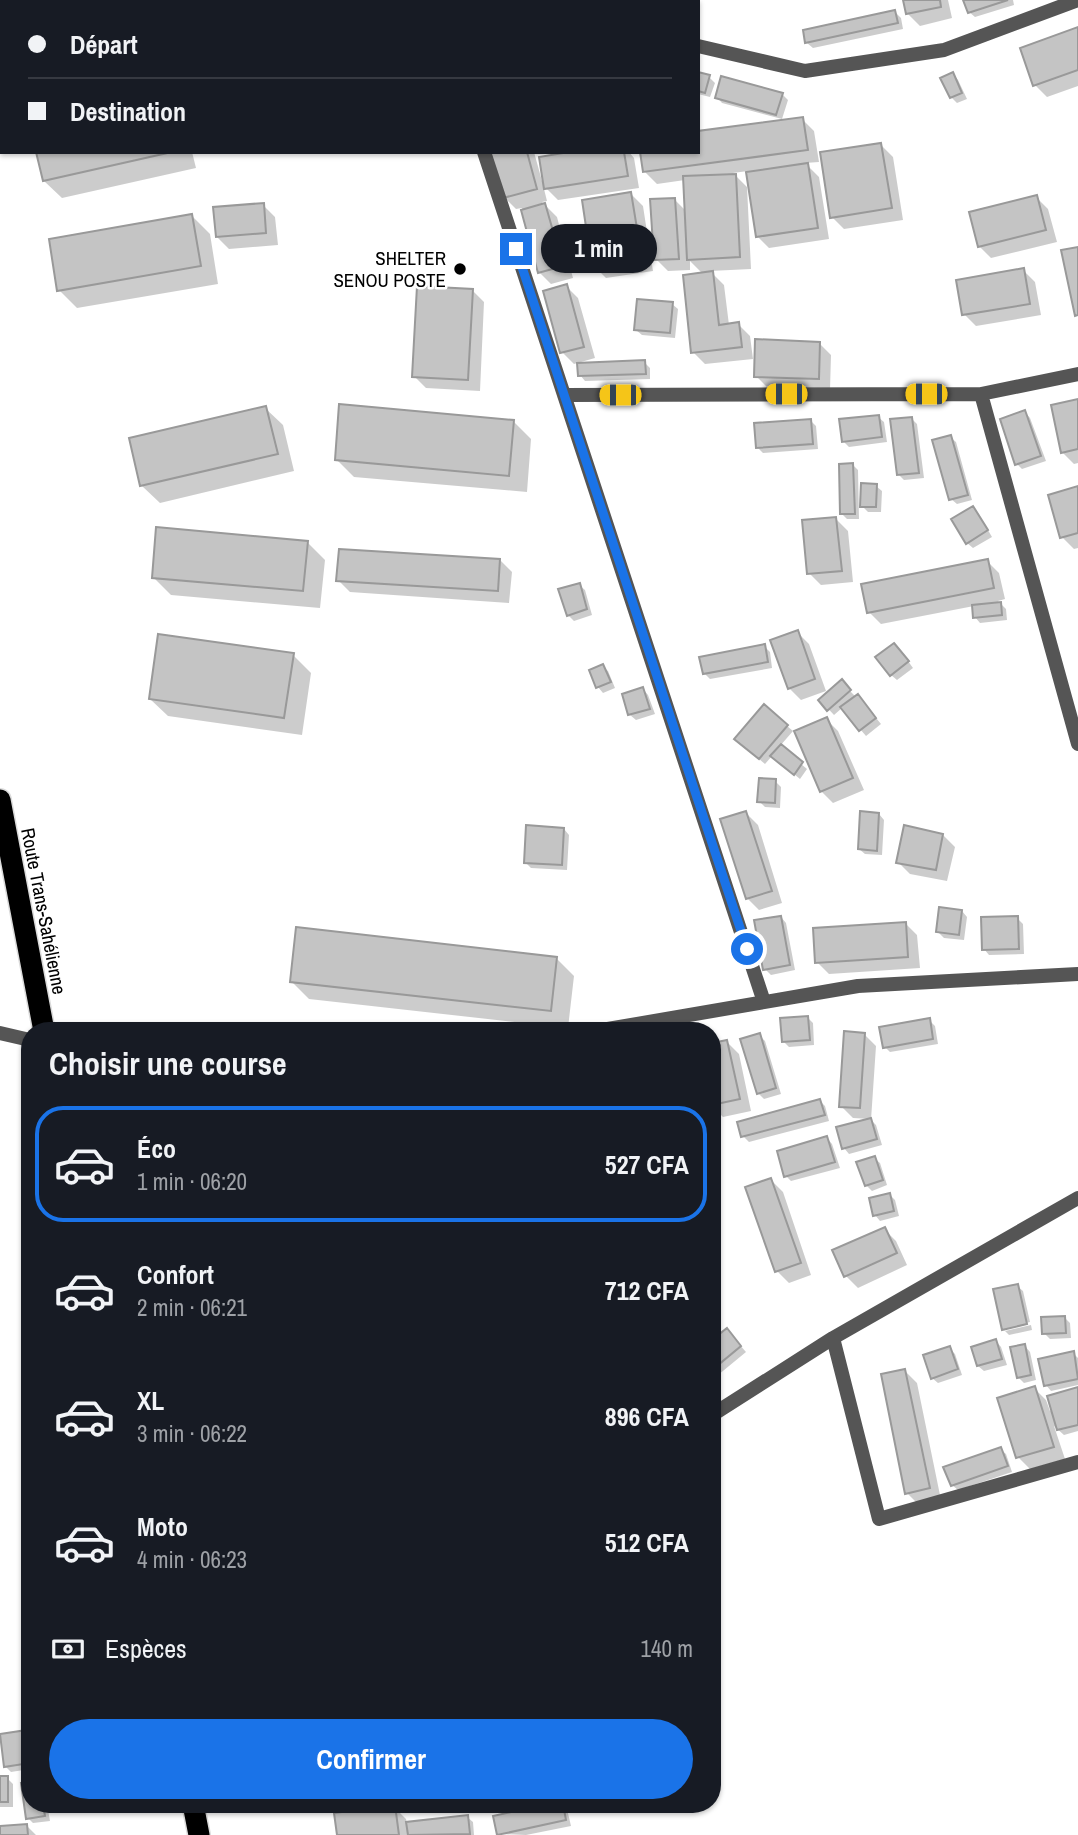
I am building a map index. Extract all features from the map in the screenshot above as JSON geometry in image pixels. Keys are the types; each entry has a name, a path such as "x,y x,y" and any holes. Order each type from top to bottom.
{"highway":[{"name":"Route Trans-Sahélienne","path":"1,811 42,1022"},
{"path":"195,1813 199,1835"}],"street":[{"path":"700,46 805,71 944,50 1078,0"},
{"path":"485,154 764,1002"},
{"path":"564,395 981,394 1078,374"},
{"path":"981,394 1078,744"},
{"path":"648,1022 858,986 1078,974"},
{"path":"0,1034 21,1038"},
{"path":"721,1409 833,1338 1078,1198"},
{"path":"833,1338 879,1519 1078,1462"}],"building":[{"path":"903,0 940,0 941,7 906,14"},
{"path":"963,0 1008,0 968,13"},
{"path":"895,10 898,23 805,43 803,30"},
{"path":"1078,27 1078,70 1033,86 1020,48"},
{"path":"700,72 710,75 705,93 700,92"},
{"path":"953,72 962,93 950,98 940,78"},
{"path":"721,76 783,93 776,115 715,98"},
{"path":"803,117 808,150 643,172 640,154 700,154 700,131"},
{"path":"881,143 892,208 830,218 820,152"},
{"path":"36,154 163,154 43,181"},
{"path":"491,154 528,154 537,189 503,198"},
{"path":"557,154 624,154 628,176 544,189 539,157"},
{"path":"808,163 818,228 756,237 746,172"},
{"path":"736,174 740,257 687,260 683,176"},
{"path":"631,192 642,259 592,267 582,200"},
{"path":"1037,195 1046,230 978,247 969,212"},
{"path":"675,198 679,259 654,260 650,199"},
{"path":"264,203 266,233 216,237 213,207"},
{"path":"545,203 563,266 538,273 521,210"},
{"path":"192,214 201,266 57,291 49,239"},
{"path":"1078,247 1078,315 1075,316 1061,250"},
{"path":"1024,268 1030,304 962,315 956,280"},
{"path":"713,271 719,325 739,322 742,347 691,353 683,275"},
{"path":"567,284 584,347 560,353 543,291"},
{"path":"417,286 473,289 468,380 412,377"},
{"path":"637,299 673,302 670,333 634,330"},
{"path":"755,339 820,342 819,379 754,377"},
{"path":"645,360 646,374 578,376 577,363"},
{"path":"1078,399 1078,449 1061,453 1051,405"},
{"path":"339,404 514,420 509,476 335,460"},
{"path":"266,406 278,454 140,486 129,438"},
{"path":"1025,410 1041,456 1015,465 1000,419"},
{"path":"879,415 882,437 842,442 839,419"},
{"path":"912,417 919,473 897,475 890,419"},
{"path":"811,419 813,444 756,448 754,423"},
{"path":"951,435 968,495 949,500 932,440"},
{"path":"853,463 855,514 840,514 839,464"},
{"path":"861,483 877,484 876,507 860,507"},
{"path":"1078,486 1078,533 1060,538 1048,495"},
{"path":"973,506 988,530 966,544 951,519"},
{"path":"836,517 842,571 807,574 802,520"},
{"path":"156,527 308,541 303,591 152,578"},
{"path":"339,549 500,559 498,591 336,581"},
{"path":"988,559 994,588 867,613 861,584"},
{"path":"580,583 587,609 567,616 558,589"},
{"path":"1001,602 1002,615 973,618 972,605"},
{"path":"798,630 815,679 788,689 770,640"},
{"path":"158,634 294,653 284,718 149,699"},
{"path":"894,643 909,661 890,676 875,657"},
{"path":"765,644 768,662 703,674 699,657"},
{"path":"603,664 611,682 596,688 589,670"},
{"path":"842,679 851,690 827,711 818,700"},
{"path":"643,687 650,709 628,715 622,694"},
{"path":"858,694 876,718 859,731 840,707"},
{"path":"764,704 788,725 759,759 734,739"},
{"path":"827,717 853,778 820,792 794,731"},
{"path":"781,744 803,762 794,775 770,756"},
{"path":"759,778 776,779 775,803 757,802"},
{"path":"746,811 772,891 746,899 720,819"},
{"path":"860,811 879,813 877,851 858,849"},
{"path":"526,825 564,828 562,865 524,863"},
{"path":"904,825 943,834 936,870 896,863"},
{"path":"939,907 962,910 959,935 936,932"},
{"path":"781,916 790,965 763,970 754,920"},
{"path":"1018,916 1019,949 982,950 981,917"},
{"path":"906,922 908,957 815,963 813,928"},
{"path":"296,927 557,957 551,1011 290,982"},
{"path":"808,1016 810,1040 782,1042 780,1018"},
{"path":"930,1018 933,1039 883,1048 879,1027"},
{"path":"844,1031 865,1033 860,1108 839,1107"},
{"path":"760,1033 776,1088 757,1094 740,1039"},
{"path":"727,1040 740,1099 721,1103 721,1041"},
{"path":"820,1099 825,1115 741,1137 737,1122"},
{"path":"871,1118 877,1139 842,1149 836,1127"},
{"path":"827,1136 835,1162 784,1177 777,1151"},
{"path":"875,1156 883,1180 865,1186 856,1162"},
{"path":"771,1178 801,1263 775,1272 745,1187"},
{"path":"890,1193 894,1211 873,1216 869,1198"},
{"path":"885,1227 897,1253 844,1277 832,1250"},
{"path":"1018,1284 1027,1324 1002,1330 993,1289"},
{"path":"1065,1316 1066,1333 1042,1334 1041,1317"},
{"path":"727,1328 741,1346 721,1363 721,1333"},
{"path":"996,1339 1002,1359 977,1366 971,1347"},
{"path":"1025,1344 1031,1375 1017,1378 1010,1347"},
{"path":"950,1346 958,1369 931,1379 923,1355"},
{"path":"1074,1351 1078,1379 1044,1386 1038,1359"},
{"path":"905,1369 930,1488 905,1494 881,1374"},
{"path":"1035,1386 1054,1447 1016,1458 997,1398"},
{"path":"1078,1387 1078,1425 1057,1430 1047,1396"},
{"path":"1001,1447 1008,1466 951,1486 943,1467"},
{"path":"21,1731 21,1764 4,1767 0,1734"},
{"path":"0,1776 8,1776 8,1802 0,1802"},
{"path":"25,1813 44,1813 45,1816 26,1819"},
{"path":"334,1813 396,1813 399,1835 337,1835"},
{"path":"506,1813 565,1813 566,1820 497,1835 493,1816"},
{"path":"468,1815 470,1834 408,1835 406,1822"},
{"path":"27,1824 28,1835 0,1835 0,1826"}],"place":[{"name":"SHELTER SENOU POSTE","path":"460,269"}],"route":[{"path":"516,249 747,949"}]}
